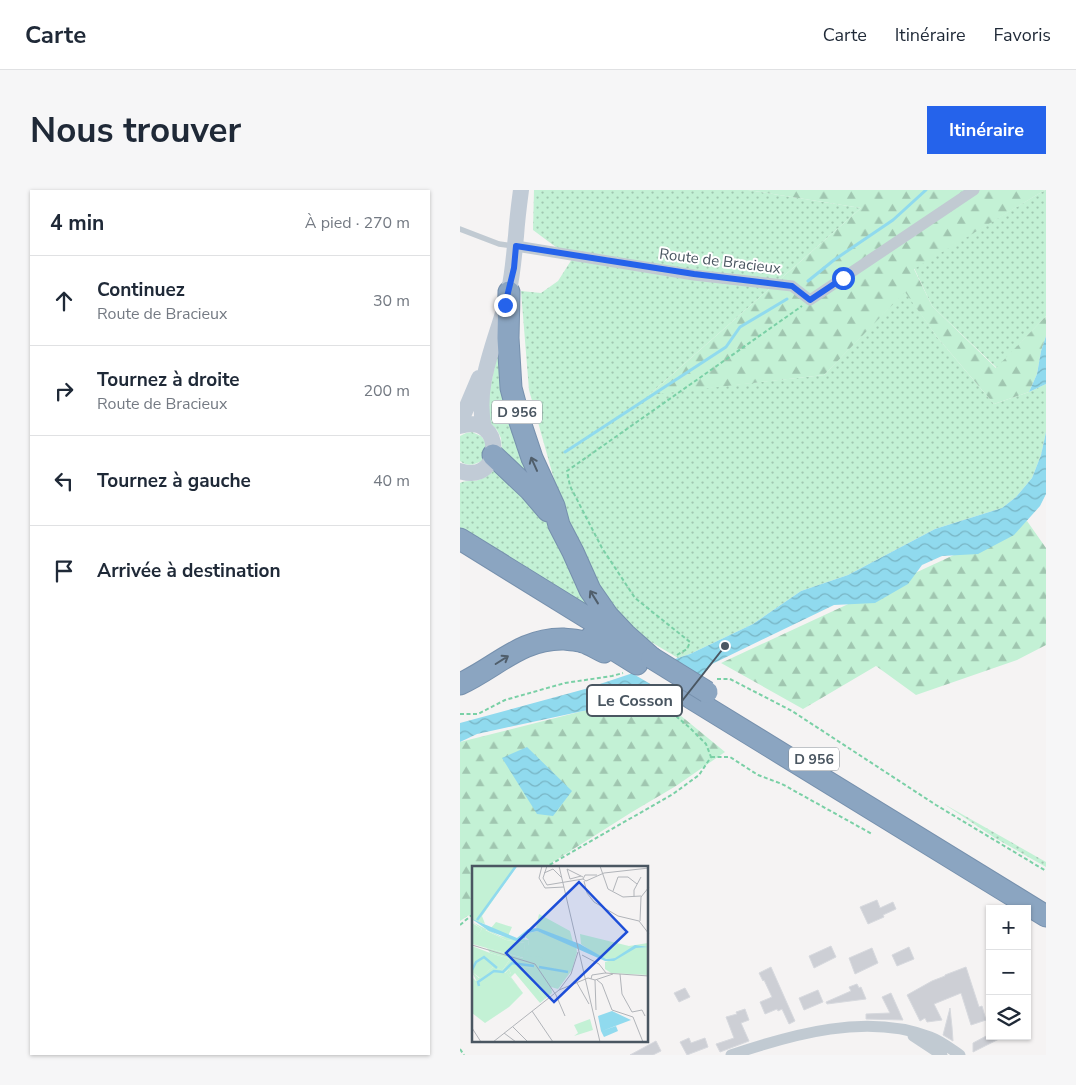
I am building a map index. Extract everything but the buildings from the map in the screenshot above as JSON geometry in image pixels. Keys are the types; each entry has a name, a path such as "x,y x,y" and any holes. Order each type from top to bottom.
{"highway":[{"name":"D 956","path":"509,292 508,338 511,388 532,458 590,590 598,604 625,634 647,663"},
{"name":"D 956","path":"493,455 530,490 560,525"},
{"name":"D 956","path":"460,539 647,663"},
{"name":"D 956","path":"460,553 850,782 1046,901"},
{"name":"D 956","path":"460,684 526,645 553,639 583,642 610,656 647,663"},
{"name":"D 956","path":"698,692 1046,916"}],"main road":[{"path":"462,473 472,473 485,468 493,455 493,440 484,428 481,416 481,399 489,361 514,268 521,190"},
{"path":"484,428 472,424 460,424 476,382 489,361"}],"street":[{"path":"810,300 974,190"},
{"name":"Route de Bracieux","path":"516,246 694,274 792,286 810,300"},
{"path":"731,1055 801,1034 868,1026 905,1030 932,1038 960,1055"},
{"path":"905,1030 942,1055"}],"lane":[{"path":"460,229 499,244 516,246"}],"path":[{"path":"460,714 478,714 505,700 565,683 612,676 688,649 690,642 635,598 602,548 570,486 567,471 810,300"},
{"path":"711,757 706,744 677,717 674,704 730,678 792,711 936,805 1046,871"},
{"path":"711,757 730,757 758,775 782,784 872,834"},
{"path":"547,866 673,794 699,775 711,757"},
{"path":"460,925 472,915"},
{"path":"460,1049 464,1055"}],"green space":[{"path":"534,190 748,190 861,208 650,394 824,375 905,291 937,337 994,404 1046,384 1046,432 1041,455 1032,478 1016,497 1002,508 935,529 848,575 801,591 753,624 678,658 631,630 597,589 557,490 529,390 521,291 541,293 558,281 572,259 533,230"},
{"path":"748,190 1045,190 914,269 932,306 996,368 1046,316 1046,336 1037,374 1029,392 994,404 937,337 905,292 824,375 649,395 861,208"},
{"path":"1045,190 1046,316 997,368 932,306 914,268"},
{"path":"498,353 544,497 502,451 501,438 497,430 490,423 486,405"},
{"path":"472,432 481,436 487,444 484,460 469,465 460,461 460,436"},
{"path":"498,466 548,519 606,622 460,529 460,483 484,478"},
{"path":"1027,521 1046,548 1046,645 1017,660 916,695 876,666 803,709 721,663"},
{"path":"658,697 725,752 676,786 547,866 472,866 472,913 460,921 460,742 583,711 639,703"},
{"path":"944,804 1046,862 1046,867 995,838"}],"water":[{"path":"1046,336 1046,384 1029,392 1037,374"},
{"path":"1046,432 1046,494 1040,506 1014,535 978,554 942,556 922,565 908,584 875,603 834,605 712,664 701,677 666,694 639,703 583,711 477,734 460,742 460,723 585,689 690,654 753,624 801,591 848,575 935,529 1002,508 1016,497 1032,478 1041,455"},
{"path":"527,747 572,791 553,816 537,814 502,758"}],"pier":[{"path":"670,658 702,679 669,695 630,672"}],"waterway":[{"path":"808,281 834,260 893,220 926,190"},
{"path":"565,452 726,347 740,327 787,299"}],"place":[{"name":"Le Cosson","path":"725,646"}],"route":[{"path":"505,305 514,268 516,246 694,274 792,286 810,300 843,278"}]}
